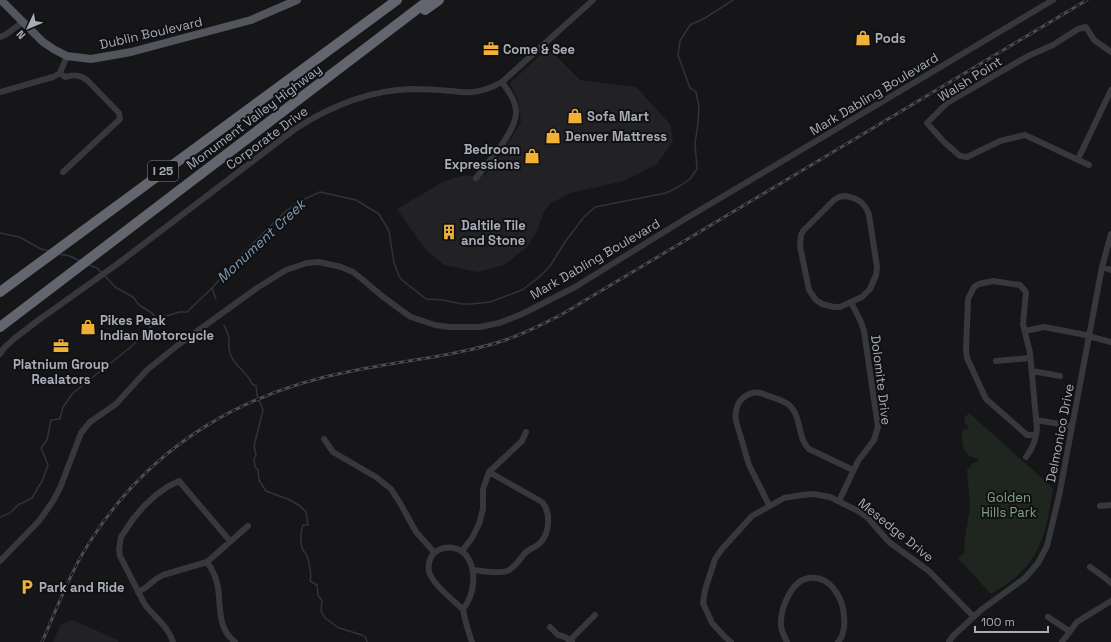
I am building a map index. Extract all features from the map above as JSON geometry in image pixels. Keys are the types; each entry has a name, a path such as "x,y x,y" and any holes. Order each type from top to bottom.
{"highway":[{"name":"Monument Valley Highway","path":"0,292 397,0"},
{"name":"Monument Valley Highway","path":"0,328 429,0"},
{"path":"392,28 413,18 439,0"}],"main road":[{"name":"Dublin Boulevard","path":"1,0 22,22 55,50 67,56 91,59 131,52 251,20 297,0"}],"street":[{"name":"Corporate Drive","path":"0,354 15,338 62,302 89,284 313,117 365,97 388,92 410,89 471,93 482,91 502,82 593,0"},
{"name":"Mark Dabling Boulevard","path":"0,561 39,521 53,501 60,488 81,433 90,422 116,404 148,370 178,345 262,285 286,270 307,263 319,262 341,267 353,272 390,303 412,317 435,325 449,327 474,327 499,323 522,314 575,287 685,219 1053,0"},
{"path":"3,36 22,22"},
{"name":"Walsh Point","path":"1090,165 1025,135 1000,141 967,157 960,156 944,142 927,123 947,103 1028,56 1052,46 1078,29 1086,27 1094,40 1111,52"},
{"path":"0,92 53,77 60,73 67,56"},
{"path":"60,73 65,77 76,75 82,76 88,80 119,113 120,119 63,172"},
{"path":"476,178 515,124 516,110 514,99 502,82"},
{"path":"1078,159 1111,90"},
{"path":"845,196 857,198 866,208 869,215 877,267 874,283 870,289 862,297 851,302 840,307 834,307 822,304 816,300 809,290 800,246 801,235 804,231 834,200 845,196"},
{"name":"Delmonico Drive","path":"949,642 973,616 1025,578 1043,555 1051,534 1102,267 1111,234"},
{"path":"1102,267 1111,270"},
{"path":"1026,457 1032,449 1036,435 1036,420 1032,371 1023,324 1026,292 1020,285 993,281 979,284 974,287 968,299 967,358 986,399 1027,435 1036,435"},
{"name":"Dolomite Drive","path":"839,501 858,461 874,440 878,427 864,331 851,302"},
{"path":"1025,331 1044,327 1111,342"},
{"path":"996,361 1030,358"},
{"path":"1032,371 1060,376"},
{"path":"769,506 749,465 736,421 739,403 748,395 761,393 789,405 795,414 805,446 853,470"},
{"path":"1036,420 1072,426"},
{"path":"462,551 477,531 480,524 483,489 489,472 522,441 526,432"},
{"path":"324,438 333,452 376,477 390,489 400,503 416,532 434,552"},
{"path":"473,570 499,572 514,567 524,554 543,540 548,519 546,508 542,502 489,472"},
{"path":"173,642 166,627 148,609 120,556 119,549 121,537 144,506 167,486 179,481 230,541"},
{"name":"Mesedge Drive","path":"731,642 718,630 706,611 703,603 705,590 718,554 752,516 784,498 802,495 813,494 823,496 839,501 860,512 867,517 889,542 929,571 973,616"},
{"path":"1100,506 1111,505"},
{"path":"138,592 156,578 207,562 248,526"},
{"path":"463,609 468,603 470,597 473,570 469,560 462,551 450,547 442,547 434,552 429,563 431,576 434,582 463,609 472,642"},
{"path":"207,562 217,582 220,617 228,635 235,642"},
{"path":"1090,567 1111,583"},
{"path":"787,642 782,632 780,623 784,606 797,584 808,578 822,580 830,584 839,596 844,619 843,633 838,642"},
{"path":"1062,642 1077,622 1111,601"},
{"path":"550,627 558,635 571,641 595,616"},
{"path":"1048,617 1069,632"}],"shaded area":[{"path":"548,48 580,80 636,87 670,124 673,141 657,164 624,181 570,193 550,204 544,212 537,231 527,247 504,265 478,272 444,265 425,249 397,209 444,181 461,176 485,175 505,148 521,122 518,100 510,83"},
{"path":"72,620 118,640 118,642 53,642 61,624"}],"green space":[{"name":"Golden Hills Park","path":"969,413 1053,488 1049,513 1043,535 1034,556 1017,576 991,594 958,558 965,552 964,545 970,506 967,470 972,464 978,461 978,458 969,456 966,453 962,442 962,431 968,428 967,424 964,423 965,417"}],"waterway":[{"name":"Monument Creek","path":"0,517 10,513 18,505 32,498 42,481 48,465 41,448 47,440 51,420 60,419 63,407 73,393 132,346 157,319 179,312 187,312 212,288 244,252 286,211 300,201 320,192 356,200 379,214 389,231 394,263 402,280 426,299 471,304 490,302 522,290 538,278 550,266 565,242 583,218 595,207 666,193 690,179 697,169 695,143 699,107 696,92 690,88 678,55 680,41 690,25 705,18 733,0"},
{"path":"0,233 19,237 41,249 50,251"},
{"path":"59,254 70,256 80,261"},
{"path":"89,265 97,268 102,273"},
{"path":"105,276 115,287 133,297 139,305 152,313 157,319"},
{"path":"212,288 216,299"},
{"path":"224,325 229,340 229,350 231,356 252,384 256,386 257,395 263,410 254,446 256,455 254,459 255,467 258,470 259,480 266,491 290,500 306,512 308,525 303,525 301,546 307,555 311,578 310,581 317,585 318,595 322,601 321,611 325,618 339,628 362,635 366,638 367,642"}],"railway":[{"path":"42,642 79,560 95,534 119,502 146,473 175,448 206,426 240,407 276,392 313,380 363,369 479,348 524,333 559,316 1087,0"}],"place":[{"name":"Pods","path":"863,38"},
{"name":"Come & See","path":"491,49"},
{"name":"Sofa Mart","path":"575,116"},
{"name":"Denver Mattress","path":"553,136"},
{"name":"Bedroom Expressions","path":"532,156"},
{"name":"Daltile Tile and Stone","path":"449,232"},
{"name":"Pikes Peak Indian Motorcycle","path":"88,327"},
{"name":"Platnium Group Realators","path":"61,346"},
{"name":"Park and Ride","path":"27,587"}]}
